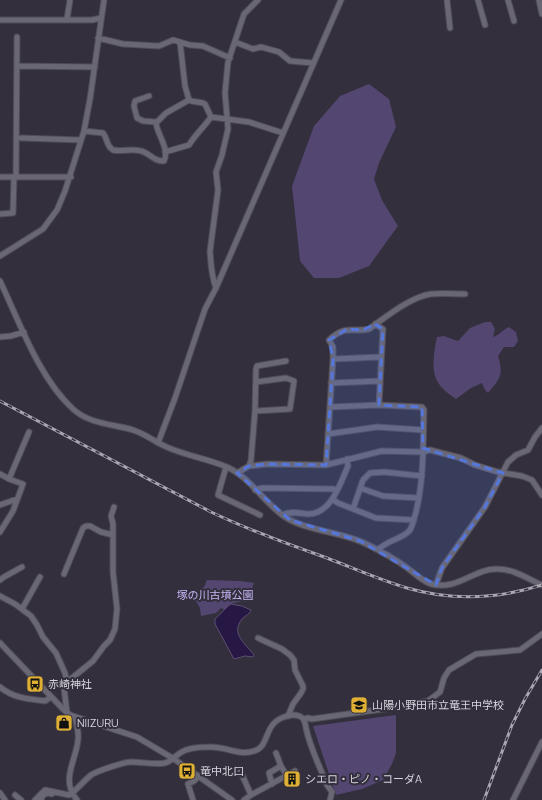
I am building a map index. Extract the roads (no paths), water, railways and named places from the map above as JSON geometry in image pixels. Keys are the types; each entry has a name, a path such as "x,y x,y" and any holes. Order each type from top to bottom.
{"street":[{"path":"67,19 70,0"},
{"path":"0,256 43,229 57,210 71,177 84,131 95,67 100,18 104,0"},
{"path":"216,288 210,261 210,251 218,190 216,172 226,138 228,120 226,71 244,14 258,0"},
{"path":"158,443 205,309 216,288 341,0"},
{"path":"447,0 450,28"},
{"path":"478,0 484,25"},
{"path":"508,0 514,21"},
{"path":"539,0 542,14"},
{"path":"0,20 100,18"},
{"path":"0,214 13,213 17,37"},
{"path":"98,38 123,44 154,46 162,45 173,40 190,45 204,46 230,58"},
{"path":"180,42 185,86 189,100"},
{"path":"235,42 252,49 261,47 279,52 290,61 313,63"},
{"path":"17,66 95,67"},
{"path":"149,96 135,101 134,106 138,118 143,121 156,122 166,113 189,100 193,102 202,102 205,104 211,117"},
{"path":"211,117 249,122 283,133"},
{"path":"165,152 189,145 194,136 203,128 211,117"},
{"path":"84,131 103,133 106,137 107,145 113,150 139,150 145,152 157,161 162,161 166,158 156,122"},
{"path":"197,142 195,140 204,130 203,128"},
{"path":"21,138 81,140"},
{"path":"0,177 71,177"},
{"path":"0,281 46,376 66,402 79,414 95,421 136,431 169,448 226,467 237,473 282,515 296,523 346,536 378,550 429,583 436,585 453,584 482,572 499,569 521,575 542,585"},
{"path":"326,465 333,359 333,347 329,340 336,333 347,329 369,329 404,305 430,294 465,294"},
{"path":"375,324 383,329 379,404"},
{"path":"0,337 11,336 24,332"},
{"path":"333,359 381,357"},
{"path":"249,466 255,411 257,366 286,362"},
{"path":"255,411 290,409 294,381 286,378 256,382"},
{"path":"331,383 380,381"},
{"path":"330,408 379,404 422,407 424,410 422,476 414,520 410,530 382,545 378,550"},
{"path":"328,434 377,427 423,430"},
{"path":"436,585 442,568 485,507 511,459 528,450 542,428"},
{"path":"9,479 29,432"},
{"path":"237,473 249,466 267,464 326,465 382,451 422,452 430,450 461,458 475,465 503,473 522,476 532,480 542,495"},
{"path":"282,515 287,513 320,512 337,491 348,466 347,459"},
{"path":"226,467 218,495 260,515"},
{"path":"353,509 363,480 370,473 384,472 422,476"},
{"path":"0,474 23,484 13,511 0,532"},
{"path":"256,490 262,488 333,489 337,491"},
{"path":"360,488 383,496 419,498"},
{"path":"0,504 17,499"},
{"path":"332,499 338,503 376,518 414,520"},
{"path":"67,713 64,688 67,682 93,661 110,640 116,629 117,609 114,593 113,535 111,516 114,508"},
{"path":"64,574 83,528 90,526 101,532 113,535"},
{"path":"0,580 22,567"},
{"path":"22,609 40,577"},
{"path":"0,596 31,616 43,637 56,653 65,673 67,682"},
{"path":"41,800 43,795 47,793 54,796 69,795 92,775 124,763 166,763 184,751 211,747 227,749 238,753 255,751 261,748 269,729 274,723 288,716 295,715 301,716 304,719 312,719 428,701 440,692 444,678 449,670 456,665 476,654 484,652 520,650 542,634"},
{"path":"258,638 282,649 294,660 295,670 302,689 288,716"},
{"path":"0,643 67,713 76,718 137,737 174,759 232,800"},
{"path":"0,687 9,694 17,697 45,701 51,697"},
{"path":"76,718 78,741 69,775 71,794 76,800"},
{"path":"304,719 307,734 327,785 332,792 330,800"},
{"path":"513,800 540,752 542,742"},
{"path":"276,753 280,766 287,776"},
{"path":"272,784 269,773 280,766"},
{"path":"240,770 250,795"},
{"path":"244,800 250,795 296,771"},
{"path":"193,800 188,784 199,776"},
{"path":"35,800 44,790 54,796"},
{"path":"0,794 5,800"},
{"path":"15,795 21,800"}],"railway":[{"path":"0,401 211,512 268,536 397,585 441,595 475,597 509,593 542,585"},
{"path":"484,800 512,725 542,670"}],"place":[{"name":"赤崎神社","path":"35,684"},
{"name":"山陽小野田市立竜王中学校","path":"359,705"},
{"name":"NIIZURU","path":"64,723"},
{"name":"竜中北口","path":"187,771"},
{"name":"シエロ・ピノ・コーダA","path":"292,779"}],"park label":[{"name":"塚の川古墳公園","path":"215,595"}]}
